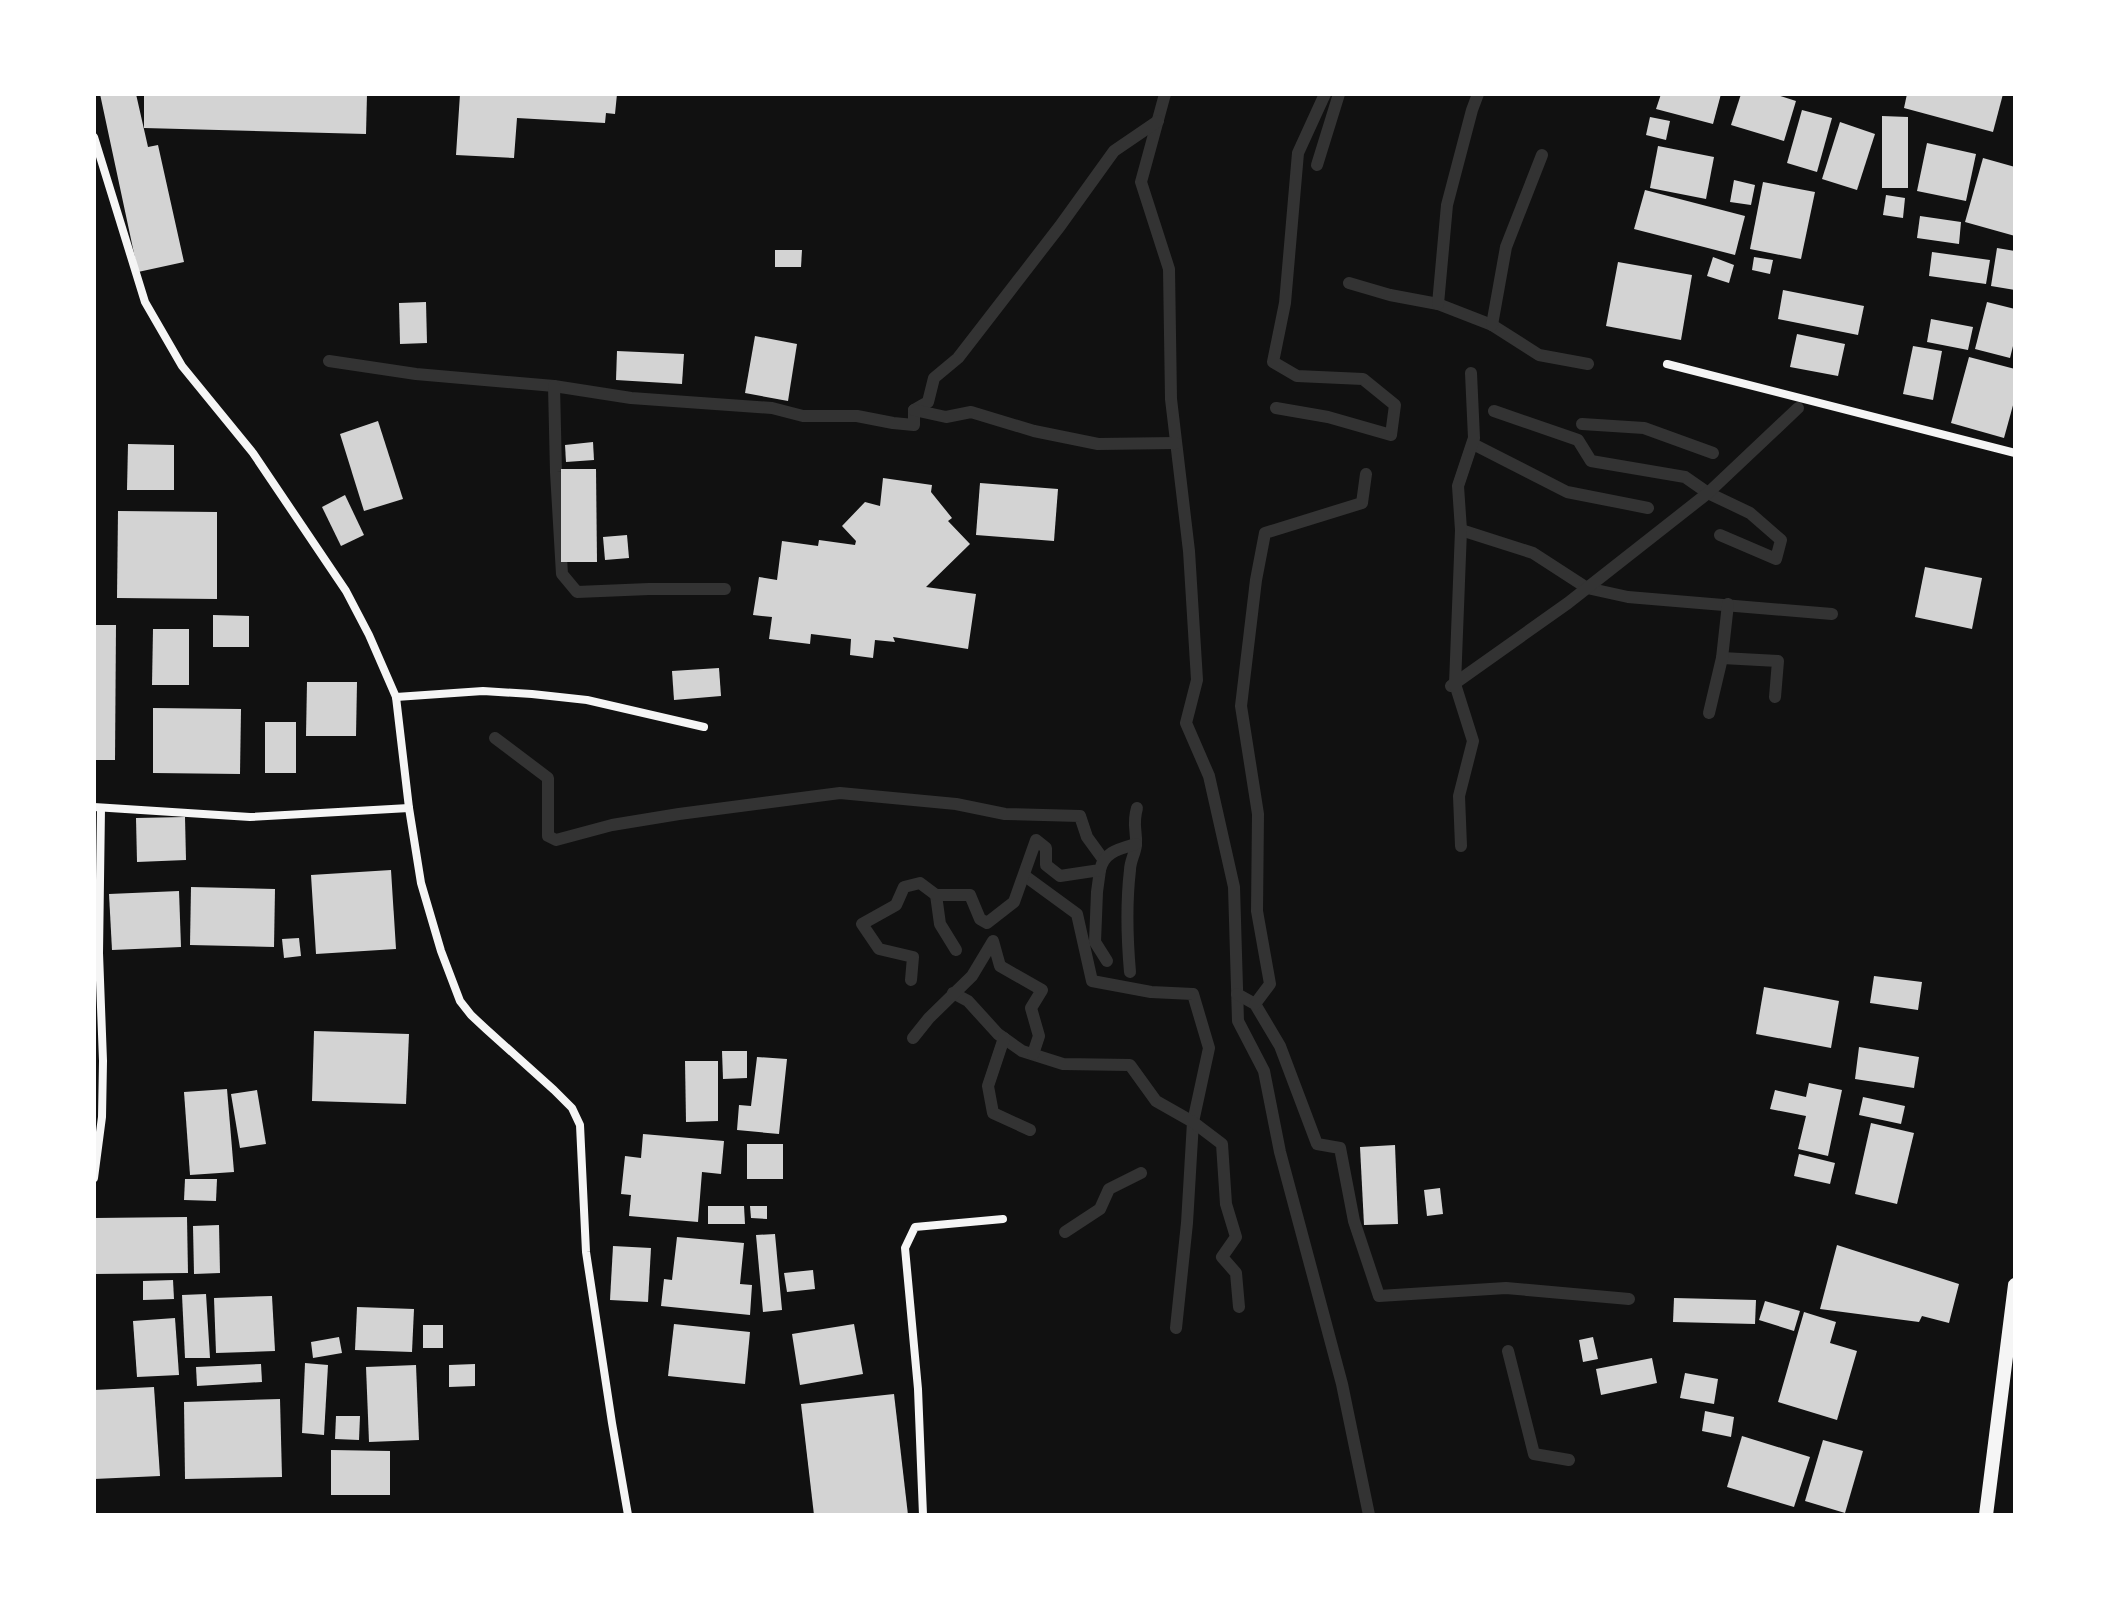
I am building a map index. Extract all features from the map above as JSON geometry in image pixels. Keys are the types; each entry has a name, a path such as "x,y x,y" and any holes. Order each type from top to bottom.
{"street":[{"path":"94,137 145,302 182,366 253,453 346,591 396,697 421,883 460,1001 572,1108 580,1125 586,1252 628,1515"},
{"path":"1667,364 2015,453"},
{"path":"396,697 483,691 532,694 587,700 704,727"},
{"path":"94,1178 102,1117 103,1075 98,807 250,817 409,808"},
{"path":"923,1515 918,1389 905,1248 915,1227 1003,1219"},
{"path":"1986,1515 2015,1285"}],"building":[{"path":"100,94 136,94 148,147 158,145 184,262 138,272"},
{"path":"144,94 367,94 366,134 144,128"},
{"path":"460,94 617,94 615,114 606,113 605,123 517,118 514,158 456,155"},
{"path":"1661,94 1721,94 1713,124 1656,109"},
{"path":"1741,94 1774,94 1796,101 1784,141 1731,125"},
{"path":"1907,94 2003,94 1993,132 1904,108"},
{"path":"1802,110 1832,118 1817,172 1787,163"},
{"path":"1882,116 1908,117 1908,188 1882,188"},
{"path":"1650,117 1670,121 1666,140 1646,135"},
{"path":"1840,122 1875,134 1857,190 1822,179"},
{"path":"1927,143 1976,154 1966,201 1917,191"},
{"path":"1658,146 1714,157 1706,199 1650,188"},
{"path":"1983,158 2015,167 2015,236 1965,222"},
{"path":"1734,180 1755,185 1751,205 1730,202"},
{"path":"1763,182 1815,192 1801,259 1750,249"},
{"path":"1645,190 1745,216 1735,255 1634,229"},
{"path":"1886,195 1905,198 1903,218 1883,215"},
{"path":"1920,216 1961,222 1959,244 1917,238"},
{"path":"1997,248 2015,251 2015,290 1991,286"},
{"path":"775,250 802,250 801,267 775,267"},
{"path":"1932,252 1990,260 1986,284 1929,276"},
{"path":"1713,257 1734,265 1729,283 1707,276"},
{"path":"1754,257 1773,260 1770,274 1752,270"},
{"path":"1618,262 1692,275 1681,340 1606,326"},
{"path":"1783,290 1864,306 1858,335 1778,319"},
{"path":"426,302 427,343 400,344 399,303"},
{"path":"1987,302 2015,309 2015,338 2010,358 1975,349"},
{"path":"1931,319 1973,327 1968,350 1927,342"},
{"path":"1797,334 1845,344 1838,376 1790,367"},
{"path":"755,336 797,344 788,401 745,393"},
{"path":"1913,346 1942,351 1933,400 1903,394"},
{"path":"617,351 684,354 682,384 616,380"},
{"path":"1969,357 2015,369 2015,398 2004,438 1951,423"},
{"path":"378,421 403,499 364,511 340,434"},
{"path":"593,442 594,460 566,462 565,445"},
{"path":"128,444 174,445 174,490 127,490"},
{"path":"561,469 596,469 597,562 561,562"},
{"path":"883,478 932,485 931,492 952,518 948,521 970,544 926,587 976,594 968,649 893,637 895,642 875,640 873,658 850,655 851,639 811,634 810,644 769,639 772,617 753,615 759,577 777,580 782,541 818,546 819,540 855,545 856,541 842,526 865,502 880,506"},
{"path":"980,483 1058,489 1054,541 976,535"},
{"path":"345,495 364,535 341,546 322,507"},
{"path":"118,511 217,512 217,599 117,598"},
{"path":"627,535 629,558 605,560 603,537"},
{"path":"1925,567 1982,578 1972,629 1915,617"},
{"path":"213,615 249,616 249,647 213,647"},
{"path":"94,625 116,625 115,760 94,760"},
{"path":"153,629 189,629 189,685 152,685"},
{"path":"719,668 721,696 674,700 672,671"},
{"path":"307,682 357,682 356,736 306,736"},
{"path":"153,708 241,709 240,774 153,773"},
{"path":"265,722 296,722 296,773 265,773"},
{"path":"185,817 186,860 137,862 136,818"},
{"path":"391,870 396,949 316,954 311,875"},
{"path":"191,887 275,889 274,947 190,945"},
{"path":"179,891 181,947 112,950 109,894"},
{"path":"299,938 301,956 284,958 282,939"},
{"path":"1874,976 1922,982 1918,1010 1870,1003"},
{"path":"1764,987 1839,1001 1831,1048 1756,1034"},
{"path":"314,1031 409,1034 406,1104 312,1101"},
{"path":"1859,1047 1919,1057 1914,1088 1855,1079"},
{"path":"722,1051 747,1051 747,1078 723,1079"},
{"path":"757,1057 787,1059 779,1134 737,1130 739,1105 751,1106"},
{"path":"685,1061 718,1061 718,1121 686,1122"},
{"path":"1809,1083 1842,1090 1828,1156 1798,1149 1806,1116 1770,1109 1775,1090 1806,1097"},
{"path":"227,1089 234,1172 190,1175 184,1092"},
{"path":"257,1090 266,1144 240,1148 231,1094"},
{"path":"1863,1097 1905,1106 1901,1124 1859,1115"},
{"path":"1871,1123 1914,1133 1897,1204 1855,1194"},
{"path":"643,1134 724,1141 721,1174 702,1172 698,1222 629,1216 631,1195 621,1194 625,1156 641,1158"},
{"path":"747,1144 783,1144 783,1179 747,1179"},
{"path":"1395,1145 1398,1224 1364,1225 1360,1147"},
{"path":"1799,1154 1835,1163 1830,1184 1794,1176"},
{"path":"185,1179 217,1179 216,1201 184,1200"},
{"path":"1440,1188 1443,1214 1427,1216 1424,1190"},
{"path":"708,1206 744,1206 745,1224 708,1224"},
{"path":"750,1206 767,1206 767,1219 751,1218"},
{"path":"187,1217 188,1273 94,1274 94,1218"},
{"path":"219,1225 220,1273 194,1274 193,1226"},
{"path":"775,1234 782,1310 763,1312 756,1235"},
{"path":"677,1237 744,1243 740,1284 752,1285 750,1315 661,1306 664,1279 672,1280"},
{"path":"1837,1245 1959,1284 1949,1323 1922,1316 1919,1322 1820,1309"},
{"path":"613,1246 651,1248 648,1302 610,1300"},
{"path":"813,1270 815,1289 787,1292 784,1273"},
{"path":"173,1280 174,1299 143,1300 143,1281"},
{"path":"206,1294 210,1358 185,1358 182,1295"},
{"path":"272,1296 275,1351 216,1353 214,1298"},
{"path":"1674,1298 1756,1300 1755,1324 1673,1322"},
{"path":"1765,1301 1800,1311 1794,1331 1759,1320"},
{"path":"357,1307 414,1309 412,1352 355,1350"},
{"path":"1804,1312 1836,1322 1830,1343 1857,1351 1837,1420 1778,1402"},
{"path":"175,1318 179,1375 137,1377 133,1321"},
{"path":"674,1324 750,1332 745,1384 668,1376"},
{"path":"854,1324 863,1374 800,1385 792,1334"},
{"path":"423,1325 443,1325 443,1348 423,1348"},
{"path":"339,1337 342,1353 313,1358 311,1342"},
{"path":"1593,1337 1598,1359 1583,1362 1579,1340"},
{"path":"1652,1358 1657,1383 1601,1395 1596,1369"},
{"path":"305,1363 328,1365 324,1435 302,1433"},
{"path":"261,1364 262,1382 197,1386 196,1367"},
{"path":"475,1364 475,1386 449,1387 449,1365"},
{"path":"416,1365 419,1440 369,1442 366,1367"},
{"path":"1685,1373 1718,1379 1714,1404 1680,1398"},
{"path":"154,1387 160,1476 94,1479 94,1390"},
{"path":"894,1394 908,1515 814,1515 801,1404"},
{"path":"280,1399 282,1477 185,1479 184,1402"},
{"path":"1705,1411 1734,1417 1731,1437 1702,1431"},
{"path":"336,1416 360,1416 359,1440 335,1439"},
{"path":"1742,1436 1810,1457 1794,1507 1727,1487"},
{"path":"1823,1440 1863,1451 1845,1513 1805,1501"},
{"path":"331,1450 390,1451 390,1495 331,1495"}],"waterway":[{"path":"1165,94 1141,182 1169,269 1171,399 1189,551 1197,680 1186,723 1209,776 1234,887 1238,1021 1264,1071 1280,1152 1342,1384 1369,1515"},
{"path":"1276,408 1328,417 1391,435 1395,405 1363,379 1297,376 1273,362 1285,303 1298,153 1325,94"},
{"path":"1317,165 1339,94"},
{"path":"1438,304 1447,205 1478,94"},
{"path":"329,361 416,374 554,386 631,398 772,408 803,416 857,416 914,425 914,410 928,402 934,378 958,358 1114,151 1158,121"},
{"path":"1492,325 1506,247 1542,155"},
{"path":"1349,283 1438,304 1492,325 1539,355 1588,364"},
{"path":"1461,846 1459,796 1473,741 1455,684 1461,530 1458,486 1474,438 1471,373"},
{"path":"554,386 562,574 577,592 725,589"},
{"path":"1451,686 1568,603 1708,493 1798,408"},
{"path":"914,410 946,417 971,412 1034,431 1098,444 1176,443"},
{"path":"1494,411 1578,440 1591,461 1685,477 1708,493 1750,513 1781,540 1776,559 1720,535"},
{"path":"1582,424 1644,428 1713,453"},
{"path":"1473,444 1567,492 1648,508"},
{"path":"1255,1004 1270,984 1257,911 1258,814 1241,706 1256,580 1265,533 1362,503 1366,474"},
{"path":"1461,530 1533,553 1587,588 1628,597 1832,614"},
{"path":"1709,713 1722,658 1728,604"},
{"path":"1722,658 1778,661 1775,697"},
{"path":"495,738 548,778 548,836 556,840 612,825 840,793 956,804 1005,814 1080,816 1087,837 1103,859"},
{"path":"1130,972 1128,896 1130,867 1136,845 1137,808"},
{"path":"911,980 913,957 879,949 862,924 896,905 904,887 920,883 936,895 970,895 980,919 987,923 1014,902 1036,840 1046,848 1046,865 1060,876 1100,870 1109,855 1136,844"},
{"path":"1100,870 1095,942 1107,961"},
{"path":"1025,876 1077,914 1092,981 1151,992 1193,994 1209,1048 1193,1122 1176,1328"},
{"path":"936,895 940,924 956,950"},
{"path":"913,1038 972,976 993,941 1000,966 1042,990 1031,1008 1039,1036 1033,1054"},
{"path":"953,993 968,1001 998,1034 1022,1051 1063,1064 1130,1065 1156,1101 1193,1122 1222,1144 1226,1204 1236,1237 1222,1257 1236,1273 1239,1307"},
{"path":"1237,994 1255,1004 1280,1046 1317,1144 1340,1148 1354,1221 1379,1296 1506,1288 1629,1299"},
{"path":"1004,1038 988,1086 993,1113 1030,1130"},
{"path":"1065,1232 1100,1209 1109,1189 1141,1173"},
{"path":"1508,1351 1534,1454 1569,1460"}]}
